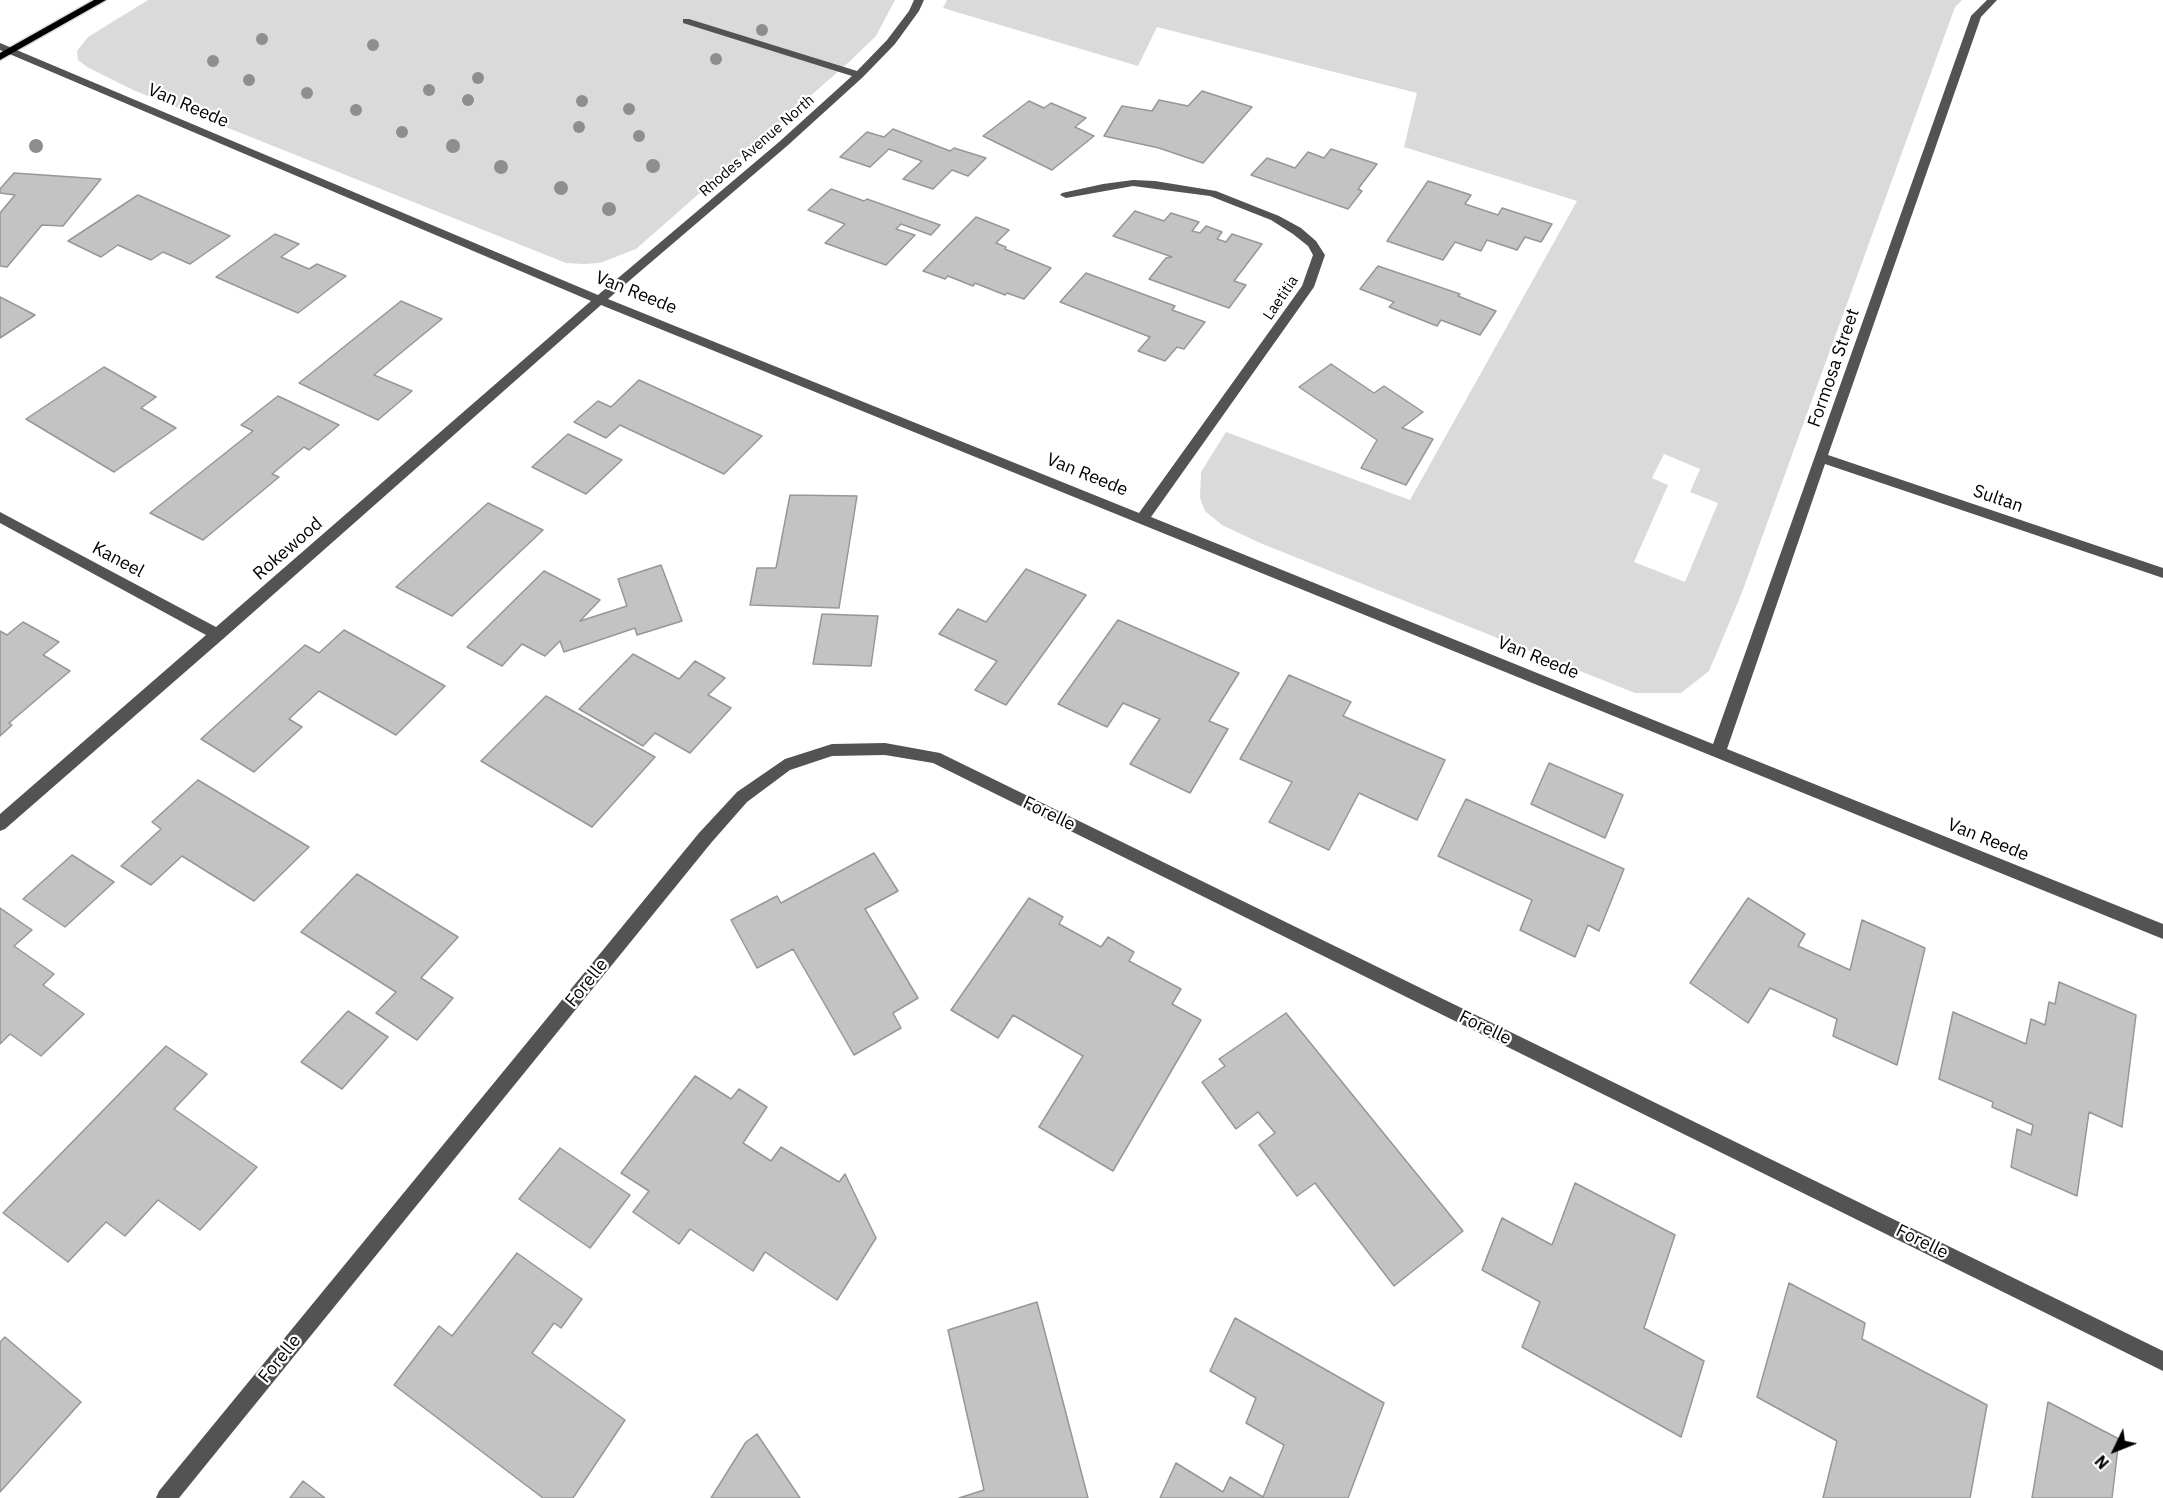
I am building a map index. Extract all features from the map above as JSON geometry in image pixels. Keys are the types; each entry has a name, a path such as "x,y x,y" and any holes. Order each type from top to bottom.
{"main road":[{"path":"0,57 5,49 100,0"}],"street":[{"name":"Rhodes Avenue North","path":"599,300 774,151 859,75 891,42 914,11 919,0"},
{"name":"Formosa Street","path":"1718,752 1977,16 1992,0"},
{"path":"686,21 859,75"},
{"name":"Van Reede","path":"5,49 599,300 2163,932"},
{"name":"Laetitia","path":"1066,195 1133,183 1212,193 1275,218 1297,231 1312,244 1319,255 1308,288 1143,518"},
{"name":"Rokewood","path":"0,824 599,300"},
{"name":"Sultan","path":"1822,458 2163,573"},
{"name":"Kaneel","path":"0,517 218,635"},
{"name":"Forelle","path":"166,1498 742,797 785,765 832,750 885,749 935,758 2163,1361"}],"shaded area":[{"path":"148,0 895,0 876,36 849,62 636,249 600,263 583,264 566,263 133,90 87,67 78,60 77,51 88,37"},
{"path":"947,0 1962,0 1955,7 1741,595 1709,671 1681,693 1635,693 1260,543 1222,525 1205,511 1200,498 1201,472 1226,432 1410,500 1577,201 1404,147 1417,93 1157,27 1138,66 943,8","holes":["1664,454 1700,469 1690,492 1718,503 1685,582 1634,562 1668,485 1652,478"]}],"building":[{"path":"1202,91 1252,107 1203,163 1159,148 1104,136 1122,106 1152,111 1159,100 1188,106"},
{"path":"1029,101 1044,108 1051,103 1086,118 1075,127 1094,136 1052,170 983,136"},
{"path":"893,129 950,151 954,148 986,158 968,176 952,170 933,189 903,179 922,161 889,149 870,167 840,157 867,132 884,137"},
{"path":"1331,149 1377,164 1358,189 1362,191 1348,209 1251,175 1267,158 1295,168 1308,152 1324,158"},
{"path":"14,173 101,179 63,226 42,225 7,267 0,266 0,213 15,195 0,193 0,189"},
{"path":"1428,181 1471,195 1465,204 1498,215 1502,208 1552,224 1541,242 1525,237 1517,250 1487,240 1481,251 1455,242 1443,260 1387,241"},
{"path":"831,189 940,225 931,235 901,224 896,229 915,235 886,265 825,243 845,224 808,210"},
{"path":"138,195 230,236 190,264 163,252 151,260 118,245 101,257 68,241"},
{"path":"1135,211 1164,221 1171,213 1199,222 1192,231 1200,233 1206,226 1222,232 1217,239 1226,242 1232,234 1262,244 1234,281 1246,285 1229,308 1149,279 1166,258 1172,257 1113,236"},
{"path":"976,217 1009,230 996,243 1051,268 1024,299 1007,293 1005,295 975,283 973,286 948,276 945,279 923,271"},
{"path":"275,234 299,244 281,257 309,269 317,264 346,276 298,313 216,277"},
{"path":"1378,266 1460,294 1458,296 1496,311 1480,335 1441,320 1437,326 1389,307 1394,302 1360,289"},
{"path":"1086,273 1175,306 1172,310 1205,322 1184,349 1177,347 1165,361 1138,351 1150,337 1060,302"},
{"path":"0,297 35,315 0,338"},
{"path":"401,301 442,319 374,375 412,391 378,420 299,383"},
{"path":"1331,364 1374,393 1384,386 1423,412 1402,428 1433,439 1406,485 1361,468 1377,440 1299,387"},
{"path":"104,367 156,397 141,408 176,428 114,472 26,419"},
{"path":"639,380 762,436 724,474 620,425 606,438 574,422 598,401 611,407"},
{"path":"278,396 339,425 309,450 304,447 272,474 279,477 203,540 150,513 253,431 241,425"},
{"path":"568,434 622,460 586,494 532,467"},
{"path":"790,495 857,496 839,608 750,605 757,568 776,568"},
{"path":"488,503 543,530 452,616 396,587"},
{"path":"661,565 682,621 637,635 635,628 564,652 560,641 545,656 522,644 502,666 467,647 544,571 600,600 580,621 627,606 618,579"},
{"path":"1026,569 1086,595 1006,705 975,690 997,661 939,634 958,609 986,622"},
{"path":"822,614 878,616 871,666 813,664"},
{"path":"1118,620 1239,673 1209,721 1228,729 1190,793 1130,764 1160,719 1123,703 1107,727 1058,704"},
{"path":"23,622 59,642 43,655 70,671 9,723 12,725 0,736 0,631 7,635"},
{"path":"344,630 445,686 396,735 319,691 289,719 302,727 254,772 201,739 305,645 319,653"},
{"path":"633,654 679,679 695,661 725,678 708,695 731,708 690,753 655,733 643,746 579,709"},
{"path":"1289,675 1351,702 1343,716 1445,760 1417,820 1359,793 1329,850 1269,822 1292,782 1240,759"},
{"path":"546,696 655,757 592,827 481,761"},
{"path":"1549,763 1623,795 1605,838 1531,804"},
{"path":"198,780 309,847 254,901 182,856 151,885 121,866 161,829 152,822"},
{"path":"1466,799 1624,869 1599,931 1588,925 1575,957 1520,930 1532,900 1438,856"},
{"path":"874,853 898,891 865,909 918,998 893,1013 901,1028 854,1055 793,949 757,968 731,920 777,896 781,903"},
{"path":"72,855 114,882 65,927 23,899"},
{"path":"357,874 458,937 421,978 453,998 417,1040 376,1013 396,992 301,932"},
{"path":"1029,898 1063,917 1059,924 1101,947 1108,937 1134,952 1129,961 1181,989 1172,1004 1201,1020 1113,1171 1039,1127 1083,1056 1013,1015 998,1038 951,1010"},
{"path":"1748,898 1805,934 1798,946 1850,970 1862,920 1925,948 1897,1065 1833,1036 1837,1019 1770,988 1748,1023 1690,983"},
{"path":"0,908 32,930 14,946 54,974 43,985 84,1014 41,1056 10,1034 0,1044"},
{"path":"2059,982 2136,1015 2122,1127 2089,1112 2077,1196 2011,1167 2017,1129 2031,1135 2033,1125 1992,1107 1993,1102 1939,1079 1953,1012 2026,1044 2031,1019 2045,1025 2049,1002 2055,1004"},
{"path":"348,1011 388,1037 342,1089 301,1062"},
{"path":"1286,1013 1463,1231 1394,1286 1315,1183 1297,1196 1259,1145 1275,1133 1258,1112 1236,1129 1202,1082 1225,1066 1219,1059"},
{"path":"166,1046 207,1074 174,1109 257,1167 200,1230 158,1200 125,1236 106,1222 68,1262 3,1213"},
{"path":"695,1076 731,1099 739,1089 767,1107 743,1143 771,1161 781,1147 839,1182 845,1174 876,1238 837,1300 765,1252 753,1271 690,1229 679,1244 633,1212 649,1191 621,1173"},
{"path":"560,1148 630,1195 590,1248 519,1199"},
{"path":"1575,1183 1675,1235 1644,1328 1704,1361 1681,1437 1522,1347 1540,1302 1482,1270 1502,1218 1552,1245"},
{"path":"517,1253 582,1299 561,1328 554,1323 532,1353 625,1420 573,1498 543,1498 394,1385 439,1326 452,1336"},
{"path":"1789,1283 1865,1323 1862,1339 1987,1405 1970,1498 1823,1498 1837,1441 1757,1397"},
{"path":"1037,1302 1088,1498 959,1498 984,1490 948,1330"},
{"path":"1235,1318 1384,1403 1348,1498 1160,1498 1176,1463 1223,1492 1230,1477 1263,1497 1284,1445 1246,1423 1256,1398 1210,1371"},
{"path":"5,1337 81,1402 0,1492 0,1342"},
{"path":"2048,1402 2119,1439 2112,1498 2032,1498"},
{"path":"757,1434 800,1498 711,1498 746,1442"},
{"path":"303,1481 325,1498 290,1498"}]}
